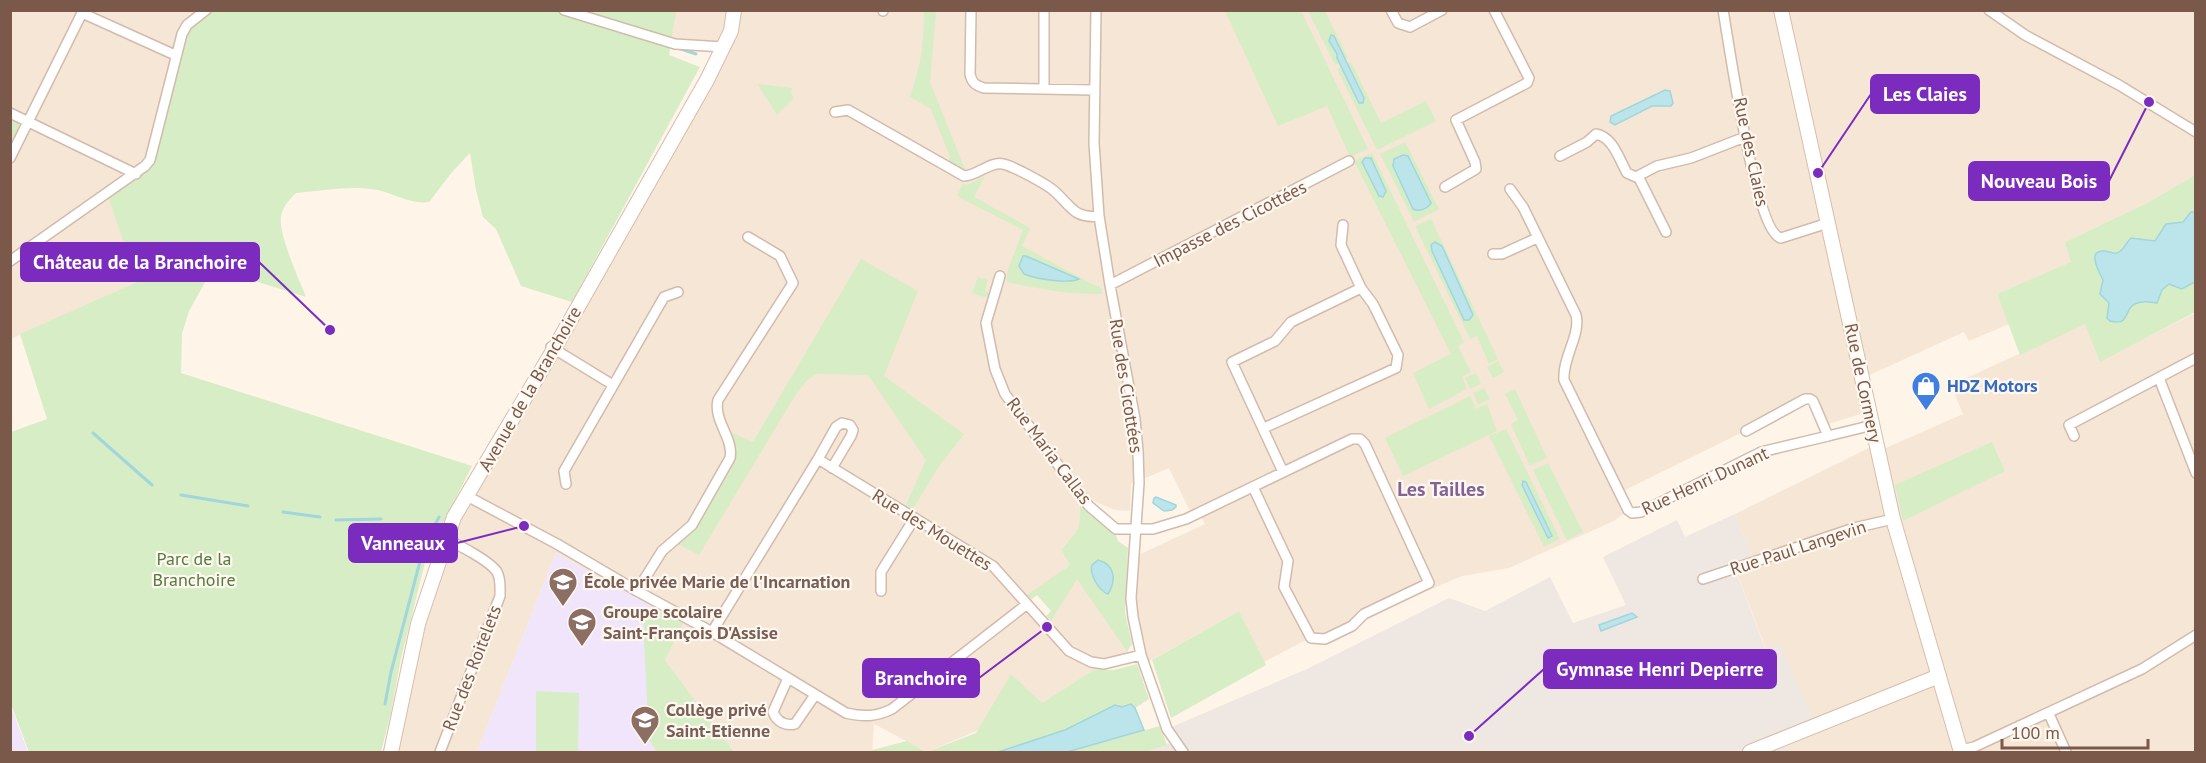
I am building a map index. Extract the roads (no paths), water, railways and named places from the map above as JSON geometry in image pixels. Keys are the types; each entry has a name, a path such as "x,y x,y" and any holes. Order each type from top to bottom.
{"main road":[{"name":"Avenue de la Branchoire","path":"391,753 418,624 454,517 707,80 733,26 734,10"},
{"name":"Rue de Cormery","path":"1781,10 1893,519 1961,751"},
{"path":"1750,753 1815,724 1939,676"}],"street":[{"path":"10,261 136,174 150,160 175,55 187,25 206,10"},
{"path":"564,10 675,44 723,47"},
{"path":"971,10 970,74 976,86 1094,90"},
{"path":"1044,10 1044,89"},
{"name":"Rue des Cicottées","path":"1096,10 1094,143 1100,216 1110,285 1135,418 1139,483 1131,598 1134,626 1141,655 1167,729 1184,753"},
{"path":"1391,10 1398,23 1410,27 1442,10"},
{"path":"1445,187 1476,169 1456,120 1527,83 1530,78 1494,10"},
{"name":"Rue des Claies","path":"1723,10 1745,138 1760,205 1773,234 1781,238 1828,222"},
{"path":"1989,10 2025,35 2120,85 2196,132"},
{"path":"10,158 82,12 175,55"},
{"path":"835,112 848,110 964,176 1004,164 1053,189 1080,215 1100,216"},
{"path":"10,113 136,174"},
{"path":"1560,156 1587,142 1596,134 1600,134 1611,142 1627,173 1638,176 1658,166 1691,158 1745,138"},
{"name":"Impasse des Cicottées","path":"1110,285 1349,161"},
{"path":"1638,176 1659,213 1666,232"},
{"name":"Rue Henri Dunant","path":"1510,189 1523,207 1577,321 1564,365 1566,385 1628,510 1632,513 1641,512 1761,452 1828,436"},
{"path":"1264,428 1396,368 1398,355 1373,304 1361,288 1341,245 1343,225"},
{"path":"637,591 662,551 692,525 730,458 730,444 717,413 718,400 793,283 780,256 748,237"},
{"path":"1493,254 1502,254 1537,238"},
{"name":"Rue Maria Callas","path":"1000,276 986,323 995,369 1005,394 1089,506 1116,529 1136,530"},
{"path":"1283,472 1232,362 1275,341 1292,322 1361,288"},
{"path":"566,484 564,471 664,297 678,292"},
{"path":"552,348 613,385"},
{"path":"2074,436 2069,425 2196,358"},
{"path":"2159,378 2196,473"},
{"path":"1746,431 1805,399 1810,399 1828,436 1873,425"},
{"path":"712,632 836,427 842,423 848,423 852,428 852,433 832,468"},
{"path":"1136,530 1153,529 1186,519 1352,439 1360,438 1365,444 1429,583 1364,614 1352,626 1325,639 1311,638 1284,587 1288,561 1253,487"},
{"name":"Rue des Mouettes","path":"818,459 993,566 1069,651 1081,658 1104,664 1141,655"},
{"path":"467,496 712,632 846,713 860,717 882,714 915,692 1026,605"},
{"path":"881,591 882,572 914,519"},
{"name":"Rue Paul Langevin","path":"1703,579 1854,528 1893,519"},
{"name":"Rue des Roitelets","path":"440,753 500,596 497,572 489,564 447,540"},
{"path":"1961,751 2049,714 2142,669 2196,635"},
{"path":"788,678 773,712 776,719 789,726 795,724 815,695"},
{"path":"2049,714 2066,753"}],"water":[{"path":"1331,35 1334,36 1364,98 1363,103 1359,103 1329,41"},
{"path":"1665,90 1670,91 1673,103 1671,106 1652,106 1615,125 1610,122 1611,116"},
{"path":"1403,155 1408,156 1431,203 1428,207 1413,209 1393,166 1394,159"},
{"path":"1365,158 1371,158 1386,191 1383,197 1379,196 1362,162"},
{"path":"2191,212 2195,212 2195,282 2182,289 2169,284 2162,290 2157,303 2137,303 2129,309 2125,318 2120,322 2110,321 2107,318 2109,303 2100,294 2103,280 2095,262 2096,254 2099,251 2117,253 2131,238 2155,241 2166,224 2183,222"},
{"path":"1435,242 1442,246 1473,315 1469,320 1464,320 1432,251 1431,245"},
{"path":"1023,256 1079,279 1052,280 1024,274 1019,266"},
{"path":"1523,481 1526,482 1552,536 1548,538 1522,485"},
{"path":"1156,497 1176,507 1164,511 1153,503"},
{"path":"1098,560 1104,562 1113,574 1108,594 1098,586 1093,577 1092,565"},
{"path":"1632,613 1637,617 1601,631 1599,625"},
{"path":"1131,704 1144,730 1067,752 998,752 1065,730 1115,705 1122,707"}],"waterway":[{"path":"678,48 696,54"},
{"path":"93,433 152,485"},
{"path":"181,495 248,506"},
{"path":"283,512 320,517"},
{"path":"385,704 391,672 424,546 439,517"},
{"path":"336,520 381,519"}],"place":[{"name":"Nouveau Bois","path":"2149,102"},
{"name":"Les Claies","path":"1818,173"},
{"name":"Château de la Branchoire","path":"330,330"},
{"name":"HDZ Motors","path":"1926,412"},
{"name":"Vanneaux","path":"524,526"},
{"name":"École privée Marie de l'Incarnation","path":"563,608"},
{"name":"Branchoire","path":"1047,627"},
{"name":"Groupe scolaire Saint-François D'Assise","path":"582,648"},
{"name":"Gymnase Henri Depierre","path":"1469,736"},
{"name":"Collège privé Saint-Etienne","path":"645,746"}],"district":[{"name":"Les Tailles","path":"1441,489"}],"park label":[{"name":"Parc de la Branchoire","path":"194,569"}]}
